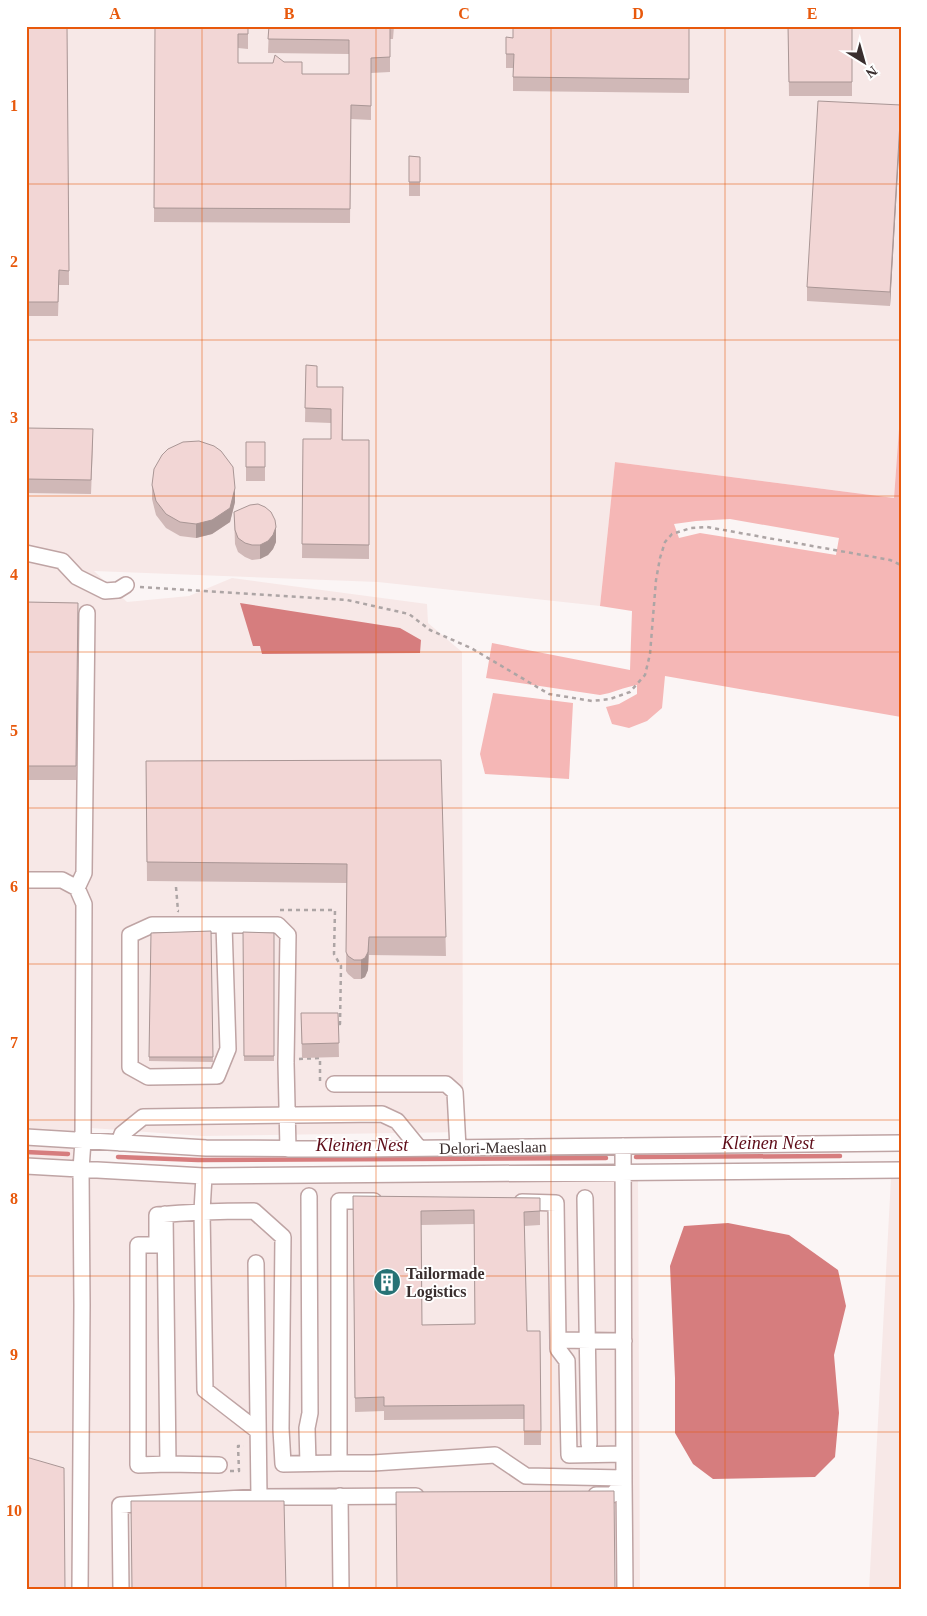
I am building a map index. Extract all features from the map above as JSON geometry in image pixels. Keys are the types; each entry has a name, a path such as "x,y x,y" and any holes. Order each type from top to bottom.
{"street":[{"path":"26,553 62,561 77,577 105,591 118,590 126,585"},
{"path":"77,888 84,873 87,613"},
{"path":"26,880 62,880 77,888 84,904 80,1590"},
{"path":"224,925 228,1049 218,1076 148,1077 130,1068 130,935 152,925 224,925 278,926 288,935 286,1063 288,1149"},
{"path":"334,1084 446,1084 455,1092 458,1148"},
{"path":"119,1143 122,1134 142,1117 382,1114 397,1121 418,1148"},
{"name":"Delori-Maeslaan","path":"26,1138 206,1148 288,1149 901,1144"},
{"path":"623,1146 625,1590"},
{"name":"Delori-Maeslaan","path":"26,1166 204,1176 901,1170"},
{"path":"204,1176 202,1216 206,1390 258,1438"},
{"path":"308,1464 307,1428 310,1413 309,1196"},
{"path":"585,1198 588,1444"},
{"path":"339,1463 339,1201 388,1201"},
{"path":"507,1202 556,1202 558,1349 567,1361 569,1455 624,1454"},
{"path":"224,1468 168,1464 138,1465 138,1245 157,1245 157,1214 202,1216 254,1211 283,1237 281,1429 283,1464 373,1463 495,1455 526,1476 624,1480"},
{"path":"165,1214 168,1464"},
{"path":"256,1263 259,1497"},
{"path":"558,1340 624,1341"},
{"path":"583,1495 612,1495 624,1480"},
{"path":"340,1496 341,1590"},
{"path":"121,1590 120,1506 259,1497 427,1496"}],"path":[{"path":"126,585 347,600 390,609 409,614 430,630 471,648 549,694 592,701 610,699 630,692 645,675 650,654 656,580 660,558 664,542 672,534 691,528 707,527 890,560 901,566"},
{"path":"224,1468 239,1471 238,1446 258,1438"}],"shaded area":[{"path":"26,26 901,26 901,401 894,498 615,462 600,606 378,582 94,571 127,602 189,596 232,578 427,604 428,623 462,652 463,1132 202,1136 91,1128 89,1173 638,1181 640,1590 26,1590"},
{"path":"901,401 901,717 665,676 662,708 647,721 629,728 612,724 606,707 619,704 637,694 637,685 600,695 486,678 492,643 630,670 632,611 600,606 615,462 894,498","holes":["730,519 839,538 836,555 700,533 679,538 674,524"]},
{"path":"240,603 400,628 421,640 420,653 262,654 260,646 253,646"},
{"path":"493,693 573,703 569,779 485,774 480,754"},
{"path":"891,1178 901,1178 901,1590 869,1590"},
{"path":"728,1223 789,1235 838,1270 846,1306 834,1355 839,1413 835,1457 815,1477 713,1479 693,1464 675,1433 675,1378 670,1266 684,1226"}],"building":[{"path":"26,26 67,26 69,271 59,270 58,302 26,302"},
{"path":"155,26 248,26 248,34 238,34 238,63 273,63 275,55 284,62 302,62 302,74 349,74 349,40 268,39 269,26 390,26 390,57 371,58 371,106 351,105 350,209 154,208"},
{"path":"513,26 689,26 689,79 513,77 514,54 506,54 506,37 513,38"},
{"path":"788,26 852,26 852,82 789,82"},
{"path":"818,101 901,105 890,292 807,287"},
{"path":"409,156 420,157 420,182 409,182"},
{"path":"306,365 317,366 317,387 343,387 342,440 369,440 369,545 302,544 303,439 331,439 331,409 305,408"},
{"path":"26,428 93,429 91,480 26,479"},
{"path":"199,441 214,446 221,451 233,467 235,488 230,508 212,520 196,524 180,522 166,514 156,501 152,485 154,469 168,449 183,442"},
{"path":"246,442 265,442 265,467 246,467"},
{"path":"258,504 271,512 276,527 268,541 260,545 252,545 238,538 235,530 234,512 250,505"},
{"path":"26,602 78,603 76,766 26,766"},
{"path":"441,760 446,937 369,937 368,952 365,958 354,960 348,956 346,952 347,864 147,862 146,761"},
{"path":"211,931 213,1057 149,1057 151,933"},
{"path":"243,932 274,933 274,1056 244,1056"},
{"path":"301,1013 338,1013 339,1043 302,1044"},
{"name":"Tailormade Logistics","path":"353,1196 540,1198 540,1211 524,1212 527,1331 540,1331 541,1431 524,1431 524,1405 384,1406 384,1397 355,1398","holes":["474,1210 475,1324 422,1325 421,1211"]},
{"path":"26,1457 64,1468 65,1590 26,1590"},
{"path":"614,1491 615,1590 397,1590 396,1492"},
{"path":"131,1501 284,1501 286,1590 132,1590"}],"waterway":[{"name":"Kleinen Nest","path":"26,1152 68,1154"},
{"name":"Kleinen Nest","path":"636,1157 840,1156"},
{"name":"Kleinen Nest","path":"118,1157 198,1160 606,1158"}],"place":[{"name":"Tailormade Logistics","path":"387,1282"}]}
